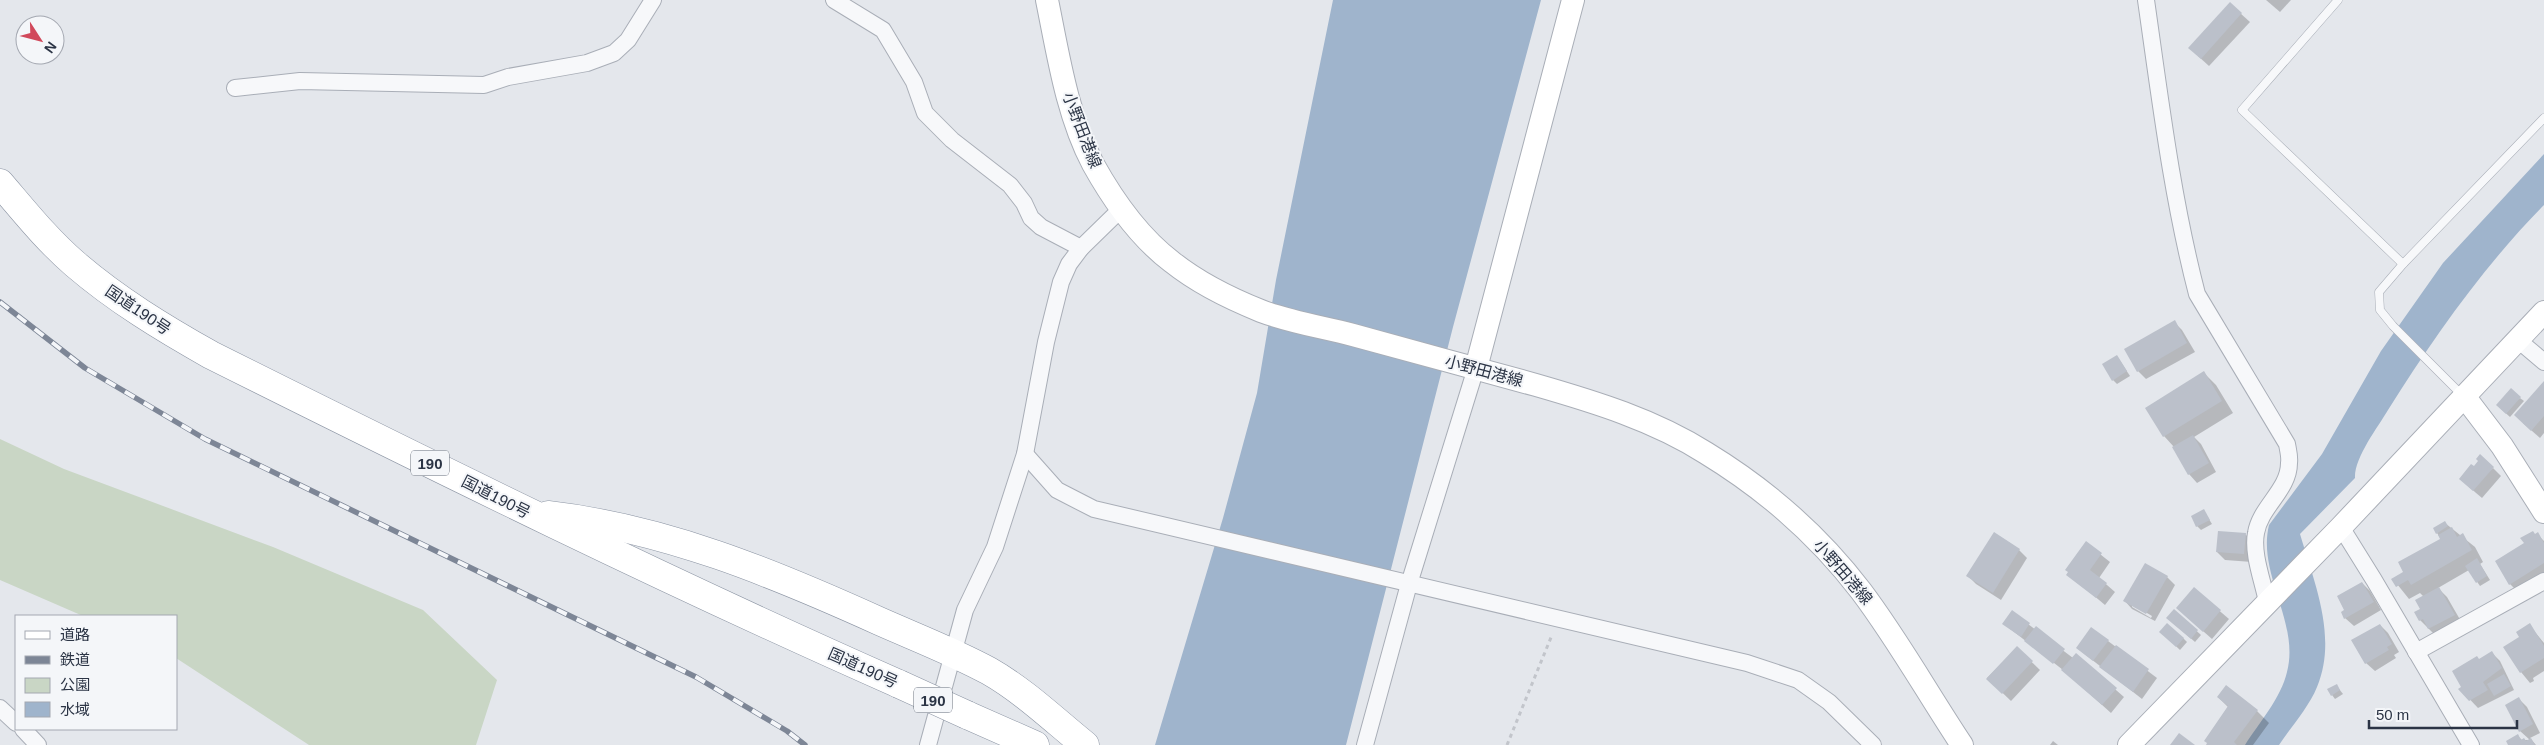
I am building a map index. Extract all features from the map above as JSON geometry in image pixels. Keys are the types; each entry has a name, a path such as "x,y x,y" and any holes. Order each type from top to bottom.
{"highway":[{"name":"国道190号","path":"0,183 44,234 74,263 112,295 160,327 228,363 636,565 1035,745"},
{"path":"529,513 590,520 729,558 784,579 989,672 1022,694 1085,745"}],"main road":[{"name":"小野田港線","path":"1047,0 1067,94 1092,162 1121,209 1151,243 1171,262 1192,276 1261,311 1467,366 1610,407 1674,435 1705,452 1750,483 1790,515 1828,552 1860,590 1890,631 1962,745"},
{"path":"1467,366 1573,0"},
{"path":"2129,745 2341,528 2544,312"},
{"path":"2464,396 2502,446 2544,512"}],"street":[{"path":"235,88 300,81 484,85 508,77 587,63 614,53 628,40 653,0"},
{"path":"834,0 883,30 914,82 925,114 972,158 1010,185 1024,203 1031,218 1042,227 1081,248"},
{"path":"2146,0 2162,112 2190,267 2197,294 2287,444 2290,464 2284,481 2262,517 2256,533 2257,552 2271,598"},
{"path":"928,745 965,610 995,547 1025,454 1046,342 1061,282 1069,264 1081,248 1121,209"},
{"path":"2518,340 2544,362"},
{"path":"1365,745 1467,366"},
{"path":"1025,454 1057,490 1094,509 1747,663 1798,680 1829,702 1873,745"},
{"path":"2341,528 2471,745"},
{"path":"2416,652 2544,581"},
{"path":"0,708 15,721"},
{"path":"24,730 38,745"}],"lane":[{"path":"2338,0 2242,110 2403,264"},
{"path":"2464,396 2393,326 2380,310 2379,292 2403,264 2544,118"}],"path":[{"path":"1506,745 1552,638 1556,617"}],"green space":[{"path":"0,439 64,469 273,547 423,610 497,680 476,745 309,745 178,659 178,615 81,615 0,580"}],"water":[{"path":"1333,0 1541,0 1453,327 1346,745 1155,745 1223,518 1257,393 1276,280"},
{"path":"2544,154 2544,205 2500,253 2441,329 2367,443 2358,461 2355,478 2300,534 2322,610 2325,629 2323,668 2317,687 2309,702 2279,745 2245,745 2280,691 2287,672 2289,654 2288,635 2269,562 2267,543 2269,525 2322,454 2381,351 2443,263"}],"building":[{"path":"2230,2 2242,13 2201,59 2188,48"},
{"path":"2175,320 2187,343 2137,372 2124,349"},
{"path":"2117,355 2127,371 2112,381 2102,364"},
{"path":"2204,371 2222,401 2163,437 2145,408"},
{"path":"2544,381 2544,416 2531,431 2514,415"},
{"path":"2511,388 2521,397 2506,414 2496,405"},
{"path":"2193,435 2209,463 2188,475 2172,447"},
{"path":"2480,454 2494,467 2473,491 2459,479 2471,464 2474,466"},
{"path":"2204,509 2210,520 2196,527 2191,516"},
{"path":"2445,521 2448,526 2436,534 2433,528"},
{"path":"2452,527 2457,537 2463,533 2472,550 2411,585 2408,580 2396,587 2391,579 2403,572 2398,562 2440,539 2438,535"},
{"path":"2218,531 2246,533 2244,554 2216,552"},
{"path":"2533,531 2535,534 2538,532 2544,543 2544,563 2509,585 2495,561 2524,543 2520,538"},
{"path":"1994,532 2020,549 1993,593 1966,576"},
{"path":"2086,541 2102,553 2090,570 2107,583 2096,598 2066,575 2068,572 2065,570"},
{"path":"2477,558 2487,576 2476,583 2465,566"},
{"path":"2145,563 2168,576 2146,614 2123,601"},
{"path":"2362,582 2374,602 2344,619 2341,612 2344,610 2337,596"},
{"path":"2194,587 2221,610 2203,632 2176,608"},
{"path":"2439,587 2455,615 2428,629 2423,619 2419,621 2414,612 2420,609 2415,600"},
{"path":"2174,609 2198,630 2191,639 2166,618"},
{"path":"2012,610 2030,623 2021,637 2002,624"},
{"path":"2167,623 2184,638 2176,647 2159,632"},
{"path":"2530,623 2544,646 2544,658 2520,673 2503,647 2519,637 2516,632"},
{"path":"2380,624 2392,644 2387,647 2389,650 2365,664 2351,640"},
{"path":"2036,626 2065,649 2053,664 2024,641"},
{"path":"2091,627 2109,640 2093,661 2076,648"},
{"path":"2116,645 2149,669 2133,692 2099,667"},
{"path":"2017,646 2033,661 2002,694 1986,679"},
{"path":"2492,651 2502,668 2483,682 2488,690 2469,701 2458,689 2461,687 2452,671 2477,656 2479,659"},
{"path":"2076,653 2117,688 2102,705 2061,670"},
{"path":"2504,674 2511,686 2494,696 2487,684"},
{"path":"2337,684 2340,690 2331,696 2327,689"},
{"path":"2226,685 2258,710 2234,742 2237,745 2206,745 2207,743 2204,741 2228,706 2217,697"},
{"path":"2519,697 2533,724 2519,732 2505,705"},
{"path":"2179,733 2195,745 2170,745"},
{"path":"2518,734 2521,740 2524,738 2526,741 2531,738 2535,745 2508,745 2506,741"}],"railway":[{"path":"0,302 85,368 205,439 696,677 787,731 805,745"}]}
